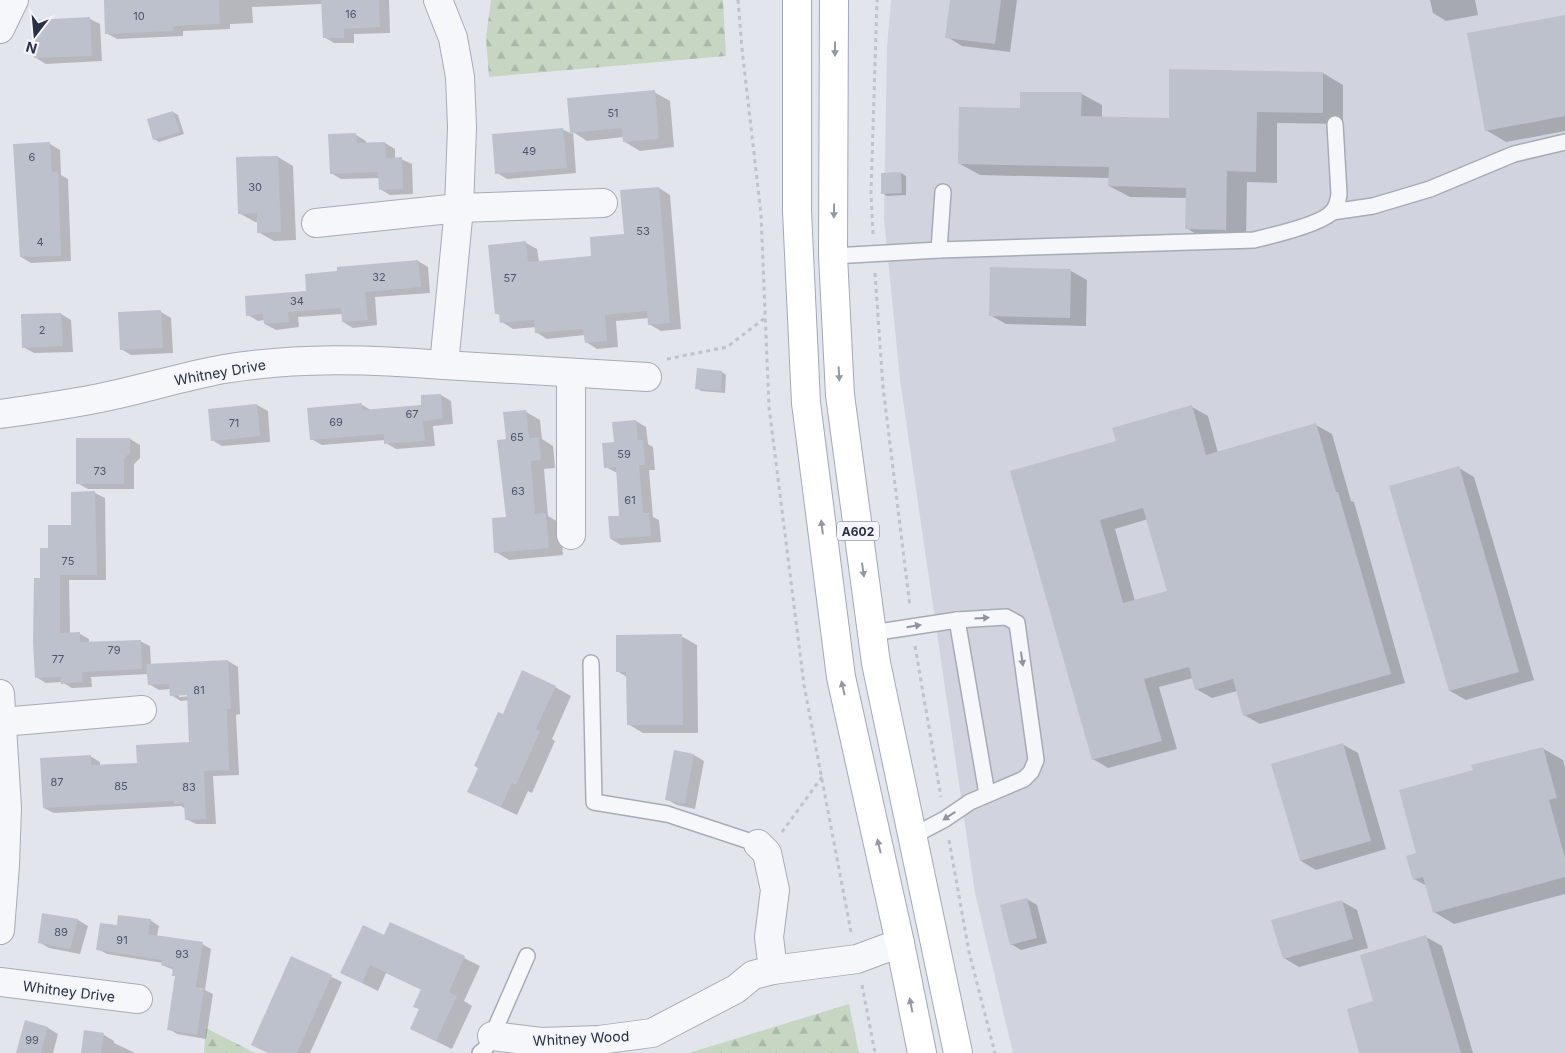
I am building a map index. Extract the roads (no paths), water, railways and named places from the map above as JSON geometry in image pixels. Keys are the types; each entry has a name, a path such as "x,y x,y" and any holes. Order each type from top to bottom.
{"main road":[{"name":"A602","path":"797,0 797,211 806,403 841,677 900,943 922,1053"},
{"name":"A602","path":"834,0 833,256 840,395 876,663 911,837 958,1053"}],"street":[{"path":"0,29 14,0"},
{"path":"438,0 453,38 460,77 462,128 459,208 444,365"},
{"path":"316,223 459,208 602,203"},
{"name":"Whitney Drive","path":"0,414 109,396 164,381 223,369 280,362 388,360 571,373 630,370"},
{"path":"571,373 571,535"},
{"path":"0,694 7,808 0,930"},
{"path":"2,722 142,710"},
{"path":"762,848 775,890 769,937 774,970"},
{"name":"Whitney Wood","path":"486,1045 599,1040 652,1033 736,989 753,975 774,970 856,959 900,943"},
{"name":"Whitney Drive","path":"0,982 138,999"}],"lane":[{"path":"833,256 939,250 1254,240 1277,235 1326,218 1337,205 1339,194 1335,124"},
{"path":"1332,212 1373,206 1430,189 1514,154 1565,142"},
{"path":"939,250 943,192"},
{"path":"872,633 957,620 1006,617 1017,623 1036,760 1031,772 1024,779 970,802 945,819 911,837"},
{"path":"957,620 987,794"},
{"path":"591,663 594,802 667,814 762,848"},
{"path":"486,1045 527,956"}]}
